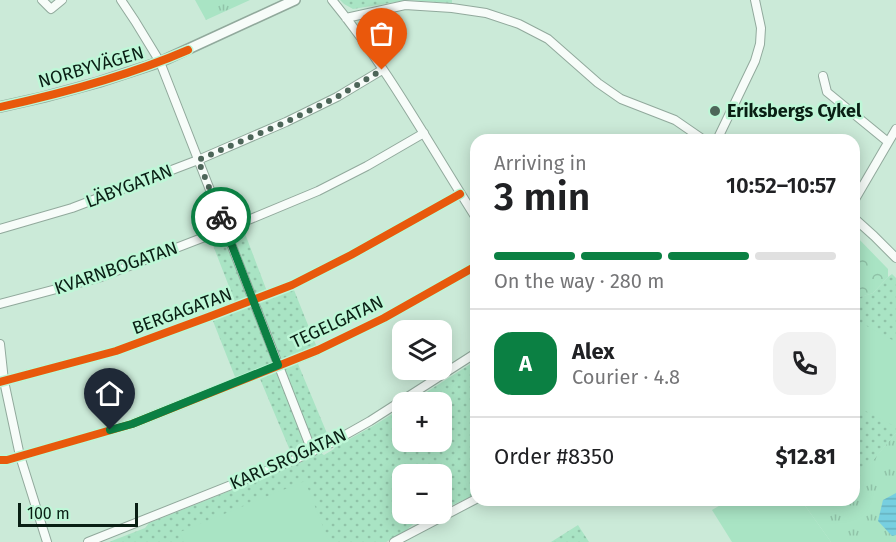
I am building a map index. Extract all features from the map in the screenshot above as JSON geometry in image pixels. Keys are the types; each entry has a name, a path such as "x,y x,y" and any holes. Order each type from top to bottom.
{"street":[{"path":"42,0 51,9 62,0"},
{"path":"121,0 160,62 312,452"},
{"name":"NORBYVÄGEN","path":"0,107 88,85 160,62 295,0"},
{"path":"332,0 424,133 470,209"},
{"path":"720,134 758,54 761,36 754,0"},
{"path":"346,18 405,5 486,13 519,24 549,39 598,83 621,99 675,120 695,134"},
{"name":"LÄBYGATAN","path":"0,229 72,208 198,160 307,112 382,70"},
{"path":"823,76 827,92 888,142"},
{"path":"860,191 895,132"},
{"name":"KVARNBOGATAN","path":"0,304 98,278 226,229 318,191 424,133"},
{"name":"BERGAGATAN","path":"2,381 116,351 292,285 460,194"},
{"path":"860,223 896,258"},
{"name":"TEGELGATAN","path":"0,460 7,460 132,424 318,350 384,318 470,269"},
{"path":"0,344 2,381 20,456 47,542"},
{"name":"KARLSROGATAN","path":"88,542 312,452 370,421 470,357"},
{"path":"394,542 470,502"}],"green space":[{"path":"195,0 250,0 206,20"},
{"path":"340,0 408,0 353,9"},
{"path":"408,0 452,0 452,3"},
{"path":"241,223 268,294 292,285 318,350 296,359 331,443 294,460 258,374 237,382 211,316 237,307 209,235"},
{"path":"860,240 888,269 888,277 873,293 860,297"},
{"path":"892,274 896,278 896,433 860,476 860,297 873,293"},
{"path":"860,322 896,342 896,427 860,408"},
{"path":"470,364 470,497 452,505 452,464 392,464 392,524 413,524 402,534 386,542 109,542 145,528 149,523 321,453 324,455 392,414 392,452 452,452 452,392 427,392 445,380 452,380 452,376"},
{"path":"896,433 896,542 831,542 805,506 860,506 860,475"},
{"path":"305,481 329,542 184,542 180,532"},
{"path":"719,506 805,506 831,542 732,542 712,510"},
{"path":"578,525 589,542 551,542"}],"water":[{"path":"896,493 896,535 892,536 878,521 883,500"}],"cycle path":[{"path":"0,107 96,83 188,50"},
{"path":"0,382 116,351 292,285 460,194"},
{"path":"0,460 7,460 132,424 318,350 384,318 470,269"}],"way so far":[{"path":"221,217 198,160 286,122 337,97 382,70"}],"place":[{"name":"Eriksbergs Cykel","path":"715,111"}],"route":[{"path":"110,430 132,424 278,365 221,217"}]}
